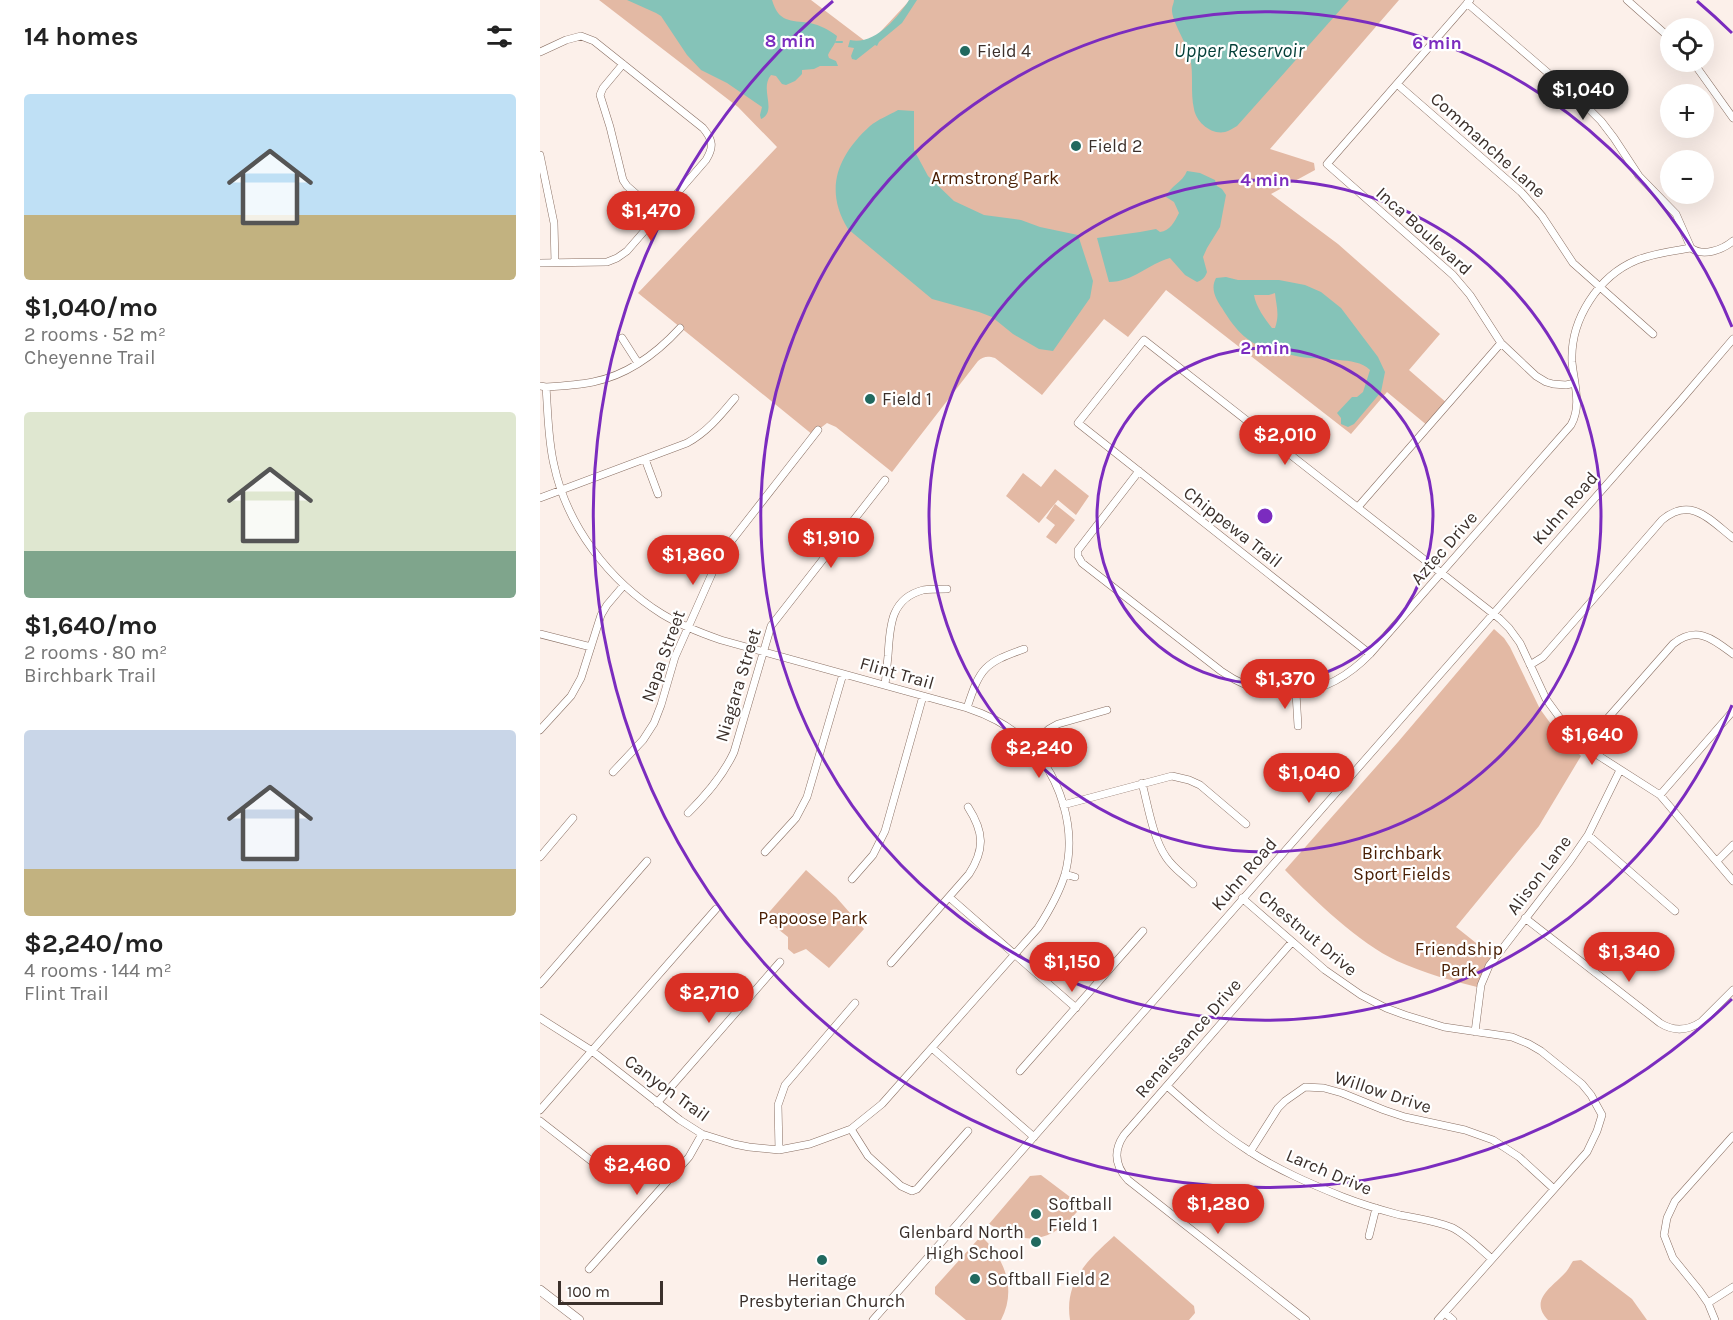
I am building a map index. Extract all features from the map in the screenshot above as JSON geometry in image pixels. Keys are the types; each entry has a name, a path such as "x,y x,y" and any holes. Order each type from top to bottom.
{"street":[{"path":"1627,0 1660,29"},
{"path":"1397,84 1468,2 1601,121 1639,176 1676,214 1691,248"},
{"path":"540,52 581,36 594,41 703,128 712,144 712,150 706,160 627,251 617,258 607,262 540,263"},
{"path":"623,64 600,95 623,180 659,214"},
{"path":"1700,72 1733,118"},
{"name":"Inca Boulevard","path":"1397,84 1327,164 1453,275 1470,295 1501,343 1540,379 1553,384 1575,383"},
{"name":"Commanche Lane","path":"1397,84 1524,195 1542,216 1573,263 1653,334"},
{"path":"540,155 554,223 555,263"},
{"name":"Aztec Drive","path":"1139,471 1078,550 1078,556 1082,562 1230,677 1258,689 1278,693 1296,693 1328,685 1356,668 1370,654 1571,425 1576,415 1577,402 1572,361 1575,335 1585,309 1600,287 1619,270 1635,261 1658,253 1691,248 1695,251 1712,252 1733,241"},
{"path":"543,387 594,382 616,375 651,356 680,328"},
{"path":"622,338 638,363"},
{"name":"Kuhn Road","path":"873,1320 1733,339"},
{"name":"Chippewa Trail","path":"1358,507 1144,340 1078,423 1370,654"},
{"path":"1501,343 1358,507 1493,613 1514,634 1540,689 1565,725 1599,756 1660,795 1733,881"},
{"name":"Flint Trail","path":"543,387 554,466 575,522 599,558 624,585 661,613 687,627 721,640 967,708 1000,722 1030,746 1052,776 1063,805 1069,842 1065,874 1051,909 1038,928 933,1048"},
{"path":"540,498 687,443 714,423 735,398"},
{"name":"Napa Street","path":"613,772 643,740 651,727 661,705 675,657 687,627 718,560 818,430"},
{"path":"645,459 658,494"},
{"name":"Niagara Street","path":"688,813 729,764 771,626 885,480"},
{"path":"1530,665 1543,657 1669,514 1684,508 1700,513 1733,538"},
{"path":"540,730 570,696 581,678 601,615 624,585"},
{"path":"885,685 889,631 896,610 906,598 919,591 947,590"},
{"path":"540,634 591,647"},
{"path":"1585,744 1673,644 1683,637 1696,634 1707,636 1733,654"},
{"path":"967,708 984,668 998,658 1024,649"},
{"path":"765,852 796,818 807,797 843,674"},
{"path":"1296,693 1298,726"},
{"path":"852,879 873,855 885,831 923,696"},
{"path":"1030,746 1048,729 1058,724 1107,710"},
{"path":"1660,795 1733,711"},
{"name":"Alison Lane","path":"1475,1032 1481,985 1489,966 1588,835 1620,770"},
{"path":"1063,805 1172,776 1189,780 1209,791 1246,824"},
{"path":"1142,783 1162,851 1193,884"},
{"path":"891,963 969,874 979,854 981,846 979,828 968,807"},
{"path":"540,857 573,819"},
{"path":"1588,835 1675,911"},
{"path":"1717,861 1733,845"},
{"path":"540,984 646,861"},
{"path":"1065,874 1075,877"},
{"path":"949,897 1076,1008"},
{"name":"Chestnut Drive","path":"1242,898 1345,985 1386,1008 1425,1022 1512,1037 1526,1042 1582,1083 1602,1115 1591,1146 1554,1189"},
{"path":"540,1110 716,909"},
{"path":"1525,918 1660,1023 1676,1031 1701,1022 1733,990"},
{"path":"1020,1071 1143,931"},
{"name":"Renaissance Drive","path":"1292,942 1121,1139 1116,1158 1121,1171 1128,1180 1306,1320"},
{"path":"657,1103 780,962"},
{"path":"779,1150 778,1105 785,1086 855,1003"},
{"name":"Canyon Trail","path":"540,1018 592,1051 657,1103 702,1134 734,1144 779,1150 817,1142 851,1129 882,1104 933,1048"},
{"path":"933,1048 1034,1137"},
{"name":"Larch Drive","path":"1167,1086 1250,1152 1306,1182 1376,1208 1454,1229 1492,1259"},
{"name":"Willow Drive","path":"1250,1152 1278,1108 1286,1101 1305,1087 1324,1088 1406,1117 1465,1130 1493,1140 1519,1157 1554,1189"},
{"path":"540,1120 594,1162"},
{"path":"851,1129 868,1156 911,1194 968,1131"},
{"path":"589,1269 689,1156 702,1134"},
{"path":"1715,1320 1707,1303 1673,1258 1664,1235 1667,1218 1675,1201 1733,1136"},
{"path":"1438,1320 1554,1189"},
{"path":"1370,1236 1376,1208"},
{"path":"1707,1303 1733,1287"},
{"path":"540,1290 579,1320"},
{"path":"1445,1313 1453,1320"}],"green space":[{"name":"Armstrong Park","path":"599,0 811,0 869,44 910,0 1399,0 1270,149 1314,163 1315,170 1271,194 1338,244 1440,334 1409,370 1448,404 1428,426 1387,392 1351,434 1166,290 1128,337 1104,319 1042,395 995,358 980,359 892,472 836,427 827,423 813,435 638,293 777,147 738,107"},
{"path":"1055,469 1089,496 1076,515 1058,500 1039,523 1006,496 1023,473 1041,487"},
{"path":"1055,504 1075,520 1056,544 1046,537 1055,525 1046,518"},
{"name":"Birchbark Sport Fields","path":"1494,629 1510,647 1540,709 1556,731 1581,756 1539,826 1456,927 1495,958 1481,988 1428,973 1382,953 1338,920 1285,870"},
{"name":"Papoose Park","path":"806,870 836,897 864,929 829,968 806,949 794,954 788,949 788,937 764,918"},
{"name":"Softball Field 1","path":"1041,1175 1082,1206 1071,1218 1061,1227 1040,1238 1016,1236 989,1224 1030,1176"},
{"name":"Softball Field 2","path":"981,1236 996,1254 1006,1275 1008,1297 1001,1320 966,1320 935,1294 935,1287"},
{"path":"1114,1236 1194,1306 1195,1313 1189,1320 1070,1320 1069,1306 1074,1283 1087,1263"},
{"path":"1581,1260 1632,1299 1647,1320 1548,1320 1543,1313 1541,1300 1573,1261"}],"water":[{"path":"627,0 772,0 782,17 817,25 837,36 828,55 836,61 838,66 820,66 802,70 802,74 795,81 786,85 782,84 776,76 771,75 767,87 768,111 761,119 762,107 727,83 701,70 687,55 661,16"},
{"path":"909,0 917,0 902,23 877,46 875,45 856,60 852,59 854,48 848,47 850,40 859,41 876,35 892,22"},
{"name":"Upper Reservoir","path":"1174,0 1349,0 1237,126 1227,132 1215,132 1201,123 1195,114 1190,57 1172,14"},
{"path":"898,110 914,111 914,150 928,176 954,201 984,215 1021,220 1040,227 1078,235 1093,281 1090,298 1053,351 1039,349 1013,334 992,317 932,299 848,229 837,201 836,187 842,161 849,149 870,126"},
{"path":"1187,171 1200,173 1215,180 1217,186 1226,195 1220,227 1203,257 1207,272 1202,280 1197,282 1185,275 1170,258 1126,279 1109,282 1097,238 1156,229 1160,232 1167,230 1179,213 1174,202 1166,197"},
{"path":"1216,278 1279,280 1305,285 1321,292 1341,308 1378,357 1385,372 1381,392 1354,424 1348,427 1341,424 1341,418 1337,413 1352,397 1357,397 1363,392 1370,370 1356,362 1301,357 1255,344 1247,339 1228,318 1214,294","holes":["1275,293 1277,318 1275,328 1272,328 1259,308 1254,295"]}],"waterway":[{"path":"836,42 842,42"}],"place":[{"name":"Field 4","path":"965,51"},
{"name":"Field 2","path":"1076,146"},
{"name":"Field 1","path":"870,399"},
{"name":"Softball Field 1","path":"1036,1214"},
{"name":"Glenbard North High School","path":"1036,1242"},
{"name":"Heritage Presbyterian Church","path":"822,1260"},
{"name":"Softball Field 2","path":"975,1279"}],"park label":[{"name":"Friendship Park","path":"1459,959"}]}
